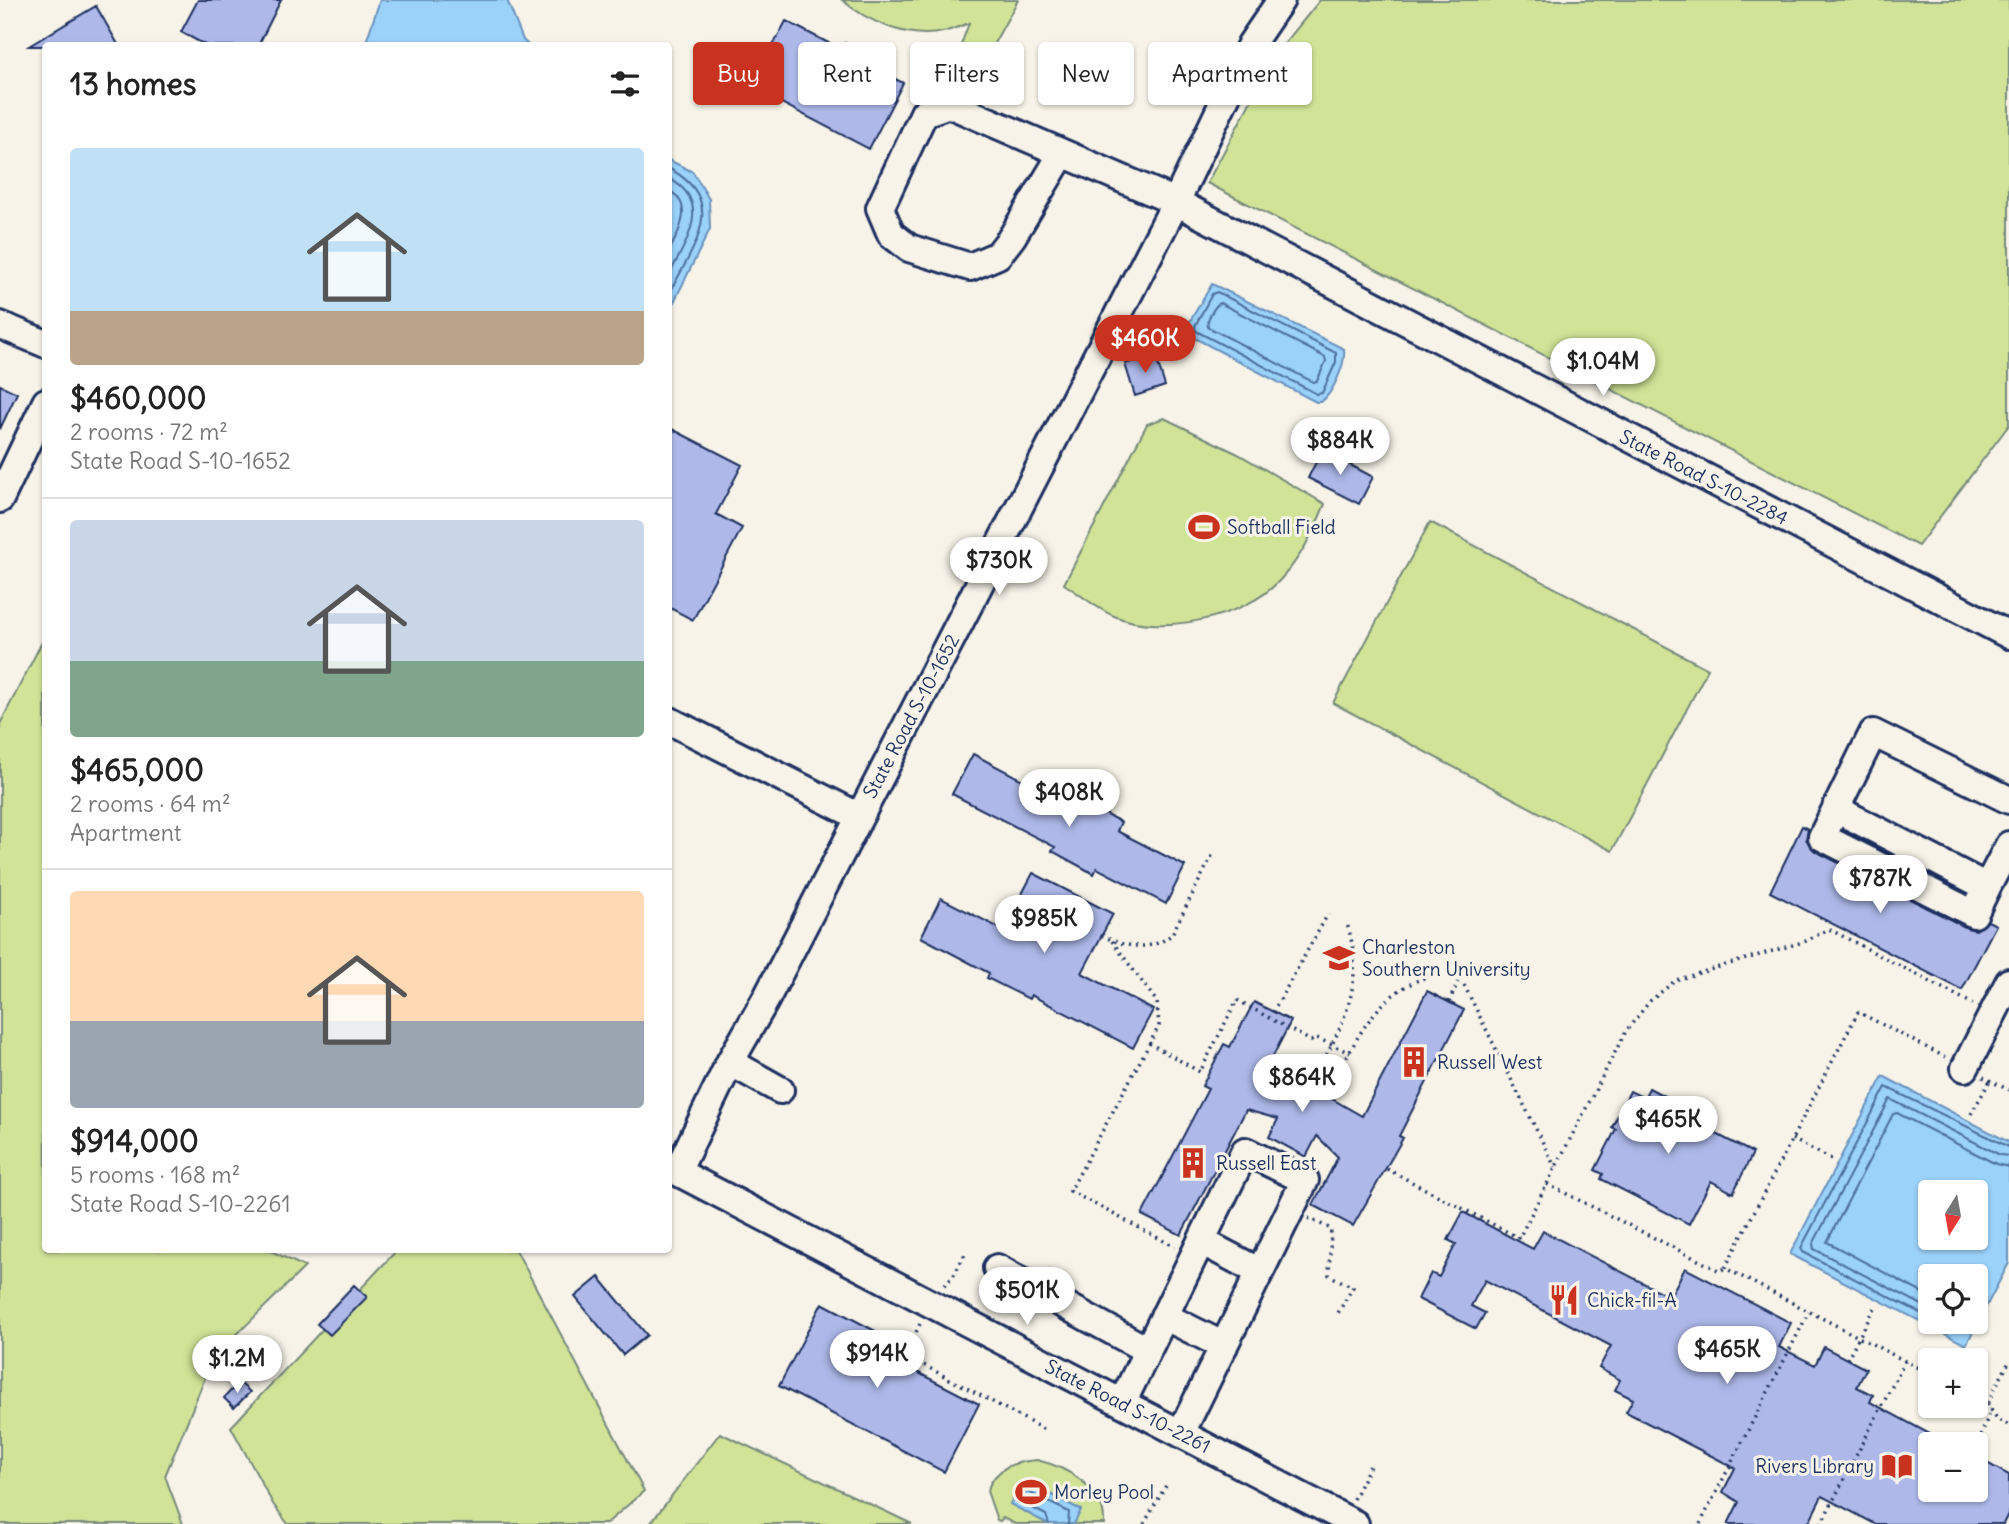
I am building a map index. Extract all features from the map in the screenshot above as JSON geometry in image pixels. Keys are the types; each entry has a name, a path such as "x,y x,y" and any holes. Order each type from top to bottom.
{"street":[{"name":"State Road S-10-1652","path":"673,1169 766,999 1176,202 1251,44 1281,0"},
{"path":"949,104 1062,154 998,256 970,267 909,248 891,234 880,208 924,113 949,104"},
{"name":"State Road S-10-2284","path":"1062,154 1176,202 2009,635"},
{"path":"0,325 42,342"},
{"path":"0,499 42,410"},
{"path":"672,722 858,816"},
{"path":"2008,850 1987,887 1836,808 1873,733 2009,800"},
{"path":"1965,1068 2009,982"},
{"path":"730,1062 780,1090"},
{"path":"1122,1403 1245,1151 1305,1181 1181,1433"},
{"name":"State Road S-10-2261","path":"673,1169 1348,1520"},
{"path":"1197,1249 1260,1272"},
{"path":"997,1268 1147,1350"},
{"path":"1164,1316 1224,1346"}],"path":[{"path":"1102,935 1112,941 1137,947 1163,942 1172,934 1213,854"},
{"path":"1273,1012 1328,914"},
{"path":"1310,1086 1346,1017 1356,969 1354,948 1347,924"},
{"path":"1387,1169 1519,1238 1626,1031 1650,1001 1676,980 1806,941 1829,929 1993,1014"},
{"path":"1112,941 1157,1002 1158,1026 1070,1191 1197,1249"},
{"path":"1328,1096 1365,1023 1377,1008 1418,978 1440,973"},
{"path":"1449,1002 1458,982"},
{"path":"1464,985 1556,1167"},
{"path":"1149,1043 1200,1072 1237,1000 1311,1041 1317,1038 1349,1054"},
{"path":"1546,1184 1720,1271 1725,1268 1858,1012 2009,1090"},
{"path":"1971,1114 1990,1081"},
{"path":"1792,1139 1833,1160"},
{"path":"1291,1209 1331,1229 1329,1275 1353,1287 1338,1313"},
{"path":"966,1252 953,1277 936,1293 905,1355 1043,1429"},
{"path":"1725,1268 1918,1368"},
{"path":"1847,1359 1877,1304"},
{"path":"1700,1524 1809,1311"},
{"path":"1821,1524 1905,1362"},
{"path":"1988,1402 2009,1362"},
{"path":"1988,1405 1998,1420 2008,1423"},
{"path":"1982,1432 1991,1409"},
{"path":"1348,1520 1371,1464"},
{"path":"1144,1524 1168,1482"}],"green space":[{"path":"842,0 1018,0 995,42 962,42 969,23 946,31 917,33 876,22"},
{"path":"1320,0 2009,0 2009,425 1918,546 1207,183 1249,105 1312,105 1312,42 1286,42"},
{"name":"Softball Field","path":"1164,418 1238,454 1325,504 1300,554 1279,581 1264,594 1224,614 1201,620 1155,624 1133,622 1114,616 1064,584 1147,424"},
{"path":"1430,522 1708,669 1612,851 1333,703"},
{"path":"42,642 42,1253 275,1253 305,1267 213,1358 165,1476 183,1524 0,1524 0,724"},
{"path":"394,1253 518,1253 644,1491 606,1524 288,1524 273,1504 231,1427"},
{"path":"720,1433 912,1524 650,1524"},
{"path":"1037,1460 1060,1468 1082,1481 1098,1500 1103,1511 1104,1524 1015,1524 1003,1518 997,1520 987,1491 995,1476 1006,1467"}],"water":[{"path":"380,0 507,0 525,42 366,42"},
{"path":"672,162 693,172 709,199 710,229 672,306"},
{"path":"1212,284 1344,349 1341,370 1326,398 1316,402 1189,335 1187,326"},
{"path":"1883,1076 2009,1142 2009,1263 1988,1303 1988,1264 1918,1264 1918,1320 1790,1254"},
{"path":"1945,1334 1972,1334 1966,1345"},
{"name":"Morley Pool","path":"1023,1480 1081,1510 1074,1524 1048,1524 1010,1504"}],"building":[{"path":"198,0 281,0 260,42 200,42 181,32"},
{"path":"96,6 117,42 42,42 42,46 29,46"},
{"path":"786,21 827,42 798,42 798,105 892,105 869,149 784,104 784,42 775,42"},
{"path":"896,79 903,83 896,97"},
{"path":"1155,354 1165,386 1135,396 1125,364"},
{"path":"0,385 17,393 0,429"},
{"path":"672,429 742,465 716,514 742,528 693,620 672,609"},
{"path":"1322,450 1373,477 1359,504 1308,478"},
{"path":"973,754 1074,807 1078,800 1121,822 1117,831 1185,866 1166,904 1097,868 1094,874 1052,851 1055,847 952,794"},
{"path":"1802,826 1808,829 1806,839 1815,851 1967,928 1976,930 1988,921 1996,925 1962,990 1770,892"},
{"path":"1033,873 1113,914 1082,973 1153,1010 1133,1048 1031,995 1029,999 987,978 989,973 921,937 941,898 1003,930"},
{"path":"1427,991 1464,1010 1399,1136 1403,1138 1353,1226 1313,1205 1338,1157 1317,1136 1306,1157 1269,1137 1278,1119 1246,1110 1181,1235 1142,1215 1208,1089 1202,1086 1224,1044 1230,1047 1254,1002 1291,1021 1267,1068 1297,1083 1299,1080 1362,1116"},
{"path":"1649,1088 1681,1105 1676,1113 1753,1153 1733,1193 1711,1181 1689,1224 1601,1179 1603,1174 1595,1170 1616,1129 1612,1127 1630,1091 1644,1098"},
{"path":"1463,1212 1533,1249 1543,1231 1670,1297 1685,1268 1791,1323 1779,1347 1815,1365 1824,1347 1866,1369 1857,1387 1873,1395 1870,1402 1926,1432 1918,1432 1918,1502 1988,1502 1988,1464 2009,1475 2009,1512 2003,1524 1875,1524 1822,1496 1808,1524 1728,1524 1739,1502 1723,1492 1735,1468 1626,1412 1633,1399 1615,1390 1620,1380 1599,1368 1611,1346 1485,1280 1471,1306 1485,1313 1476,1329 1418,1299 1431,1273 1439,1277 1456,1244 1448,1240"},
{"path":"599,1277 647,1335 623,1355 575,1297"},
{"path":"354,1285 367,1297 330,1335 317,1324"},
{"path":"822,1303 881,1334 872,1349 979,1404 944,1472 779,1386"},
{"path":"239,1382 250,1392 234,1408 224,1398"}],"place":[{"name":"Softball Field","path":"1204,527"},
{"name":"Charleston Southern University","path":"1339,958"},
{"name":"Russell West","path":"1414,1062"},
{"name":"Russell East","path":"1193,1163"},
{"name":"Chick-fil-A","path":"1564,1300"},
{"name":"Rivers Library","path":"1897,1466"},
{"name":"Morley Pool","path":"1031,1492"}]}
